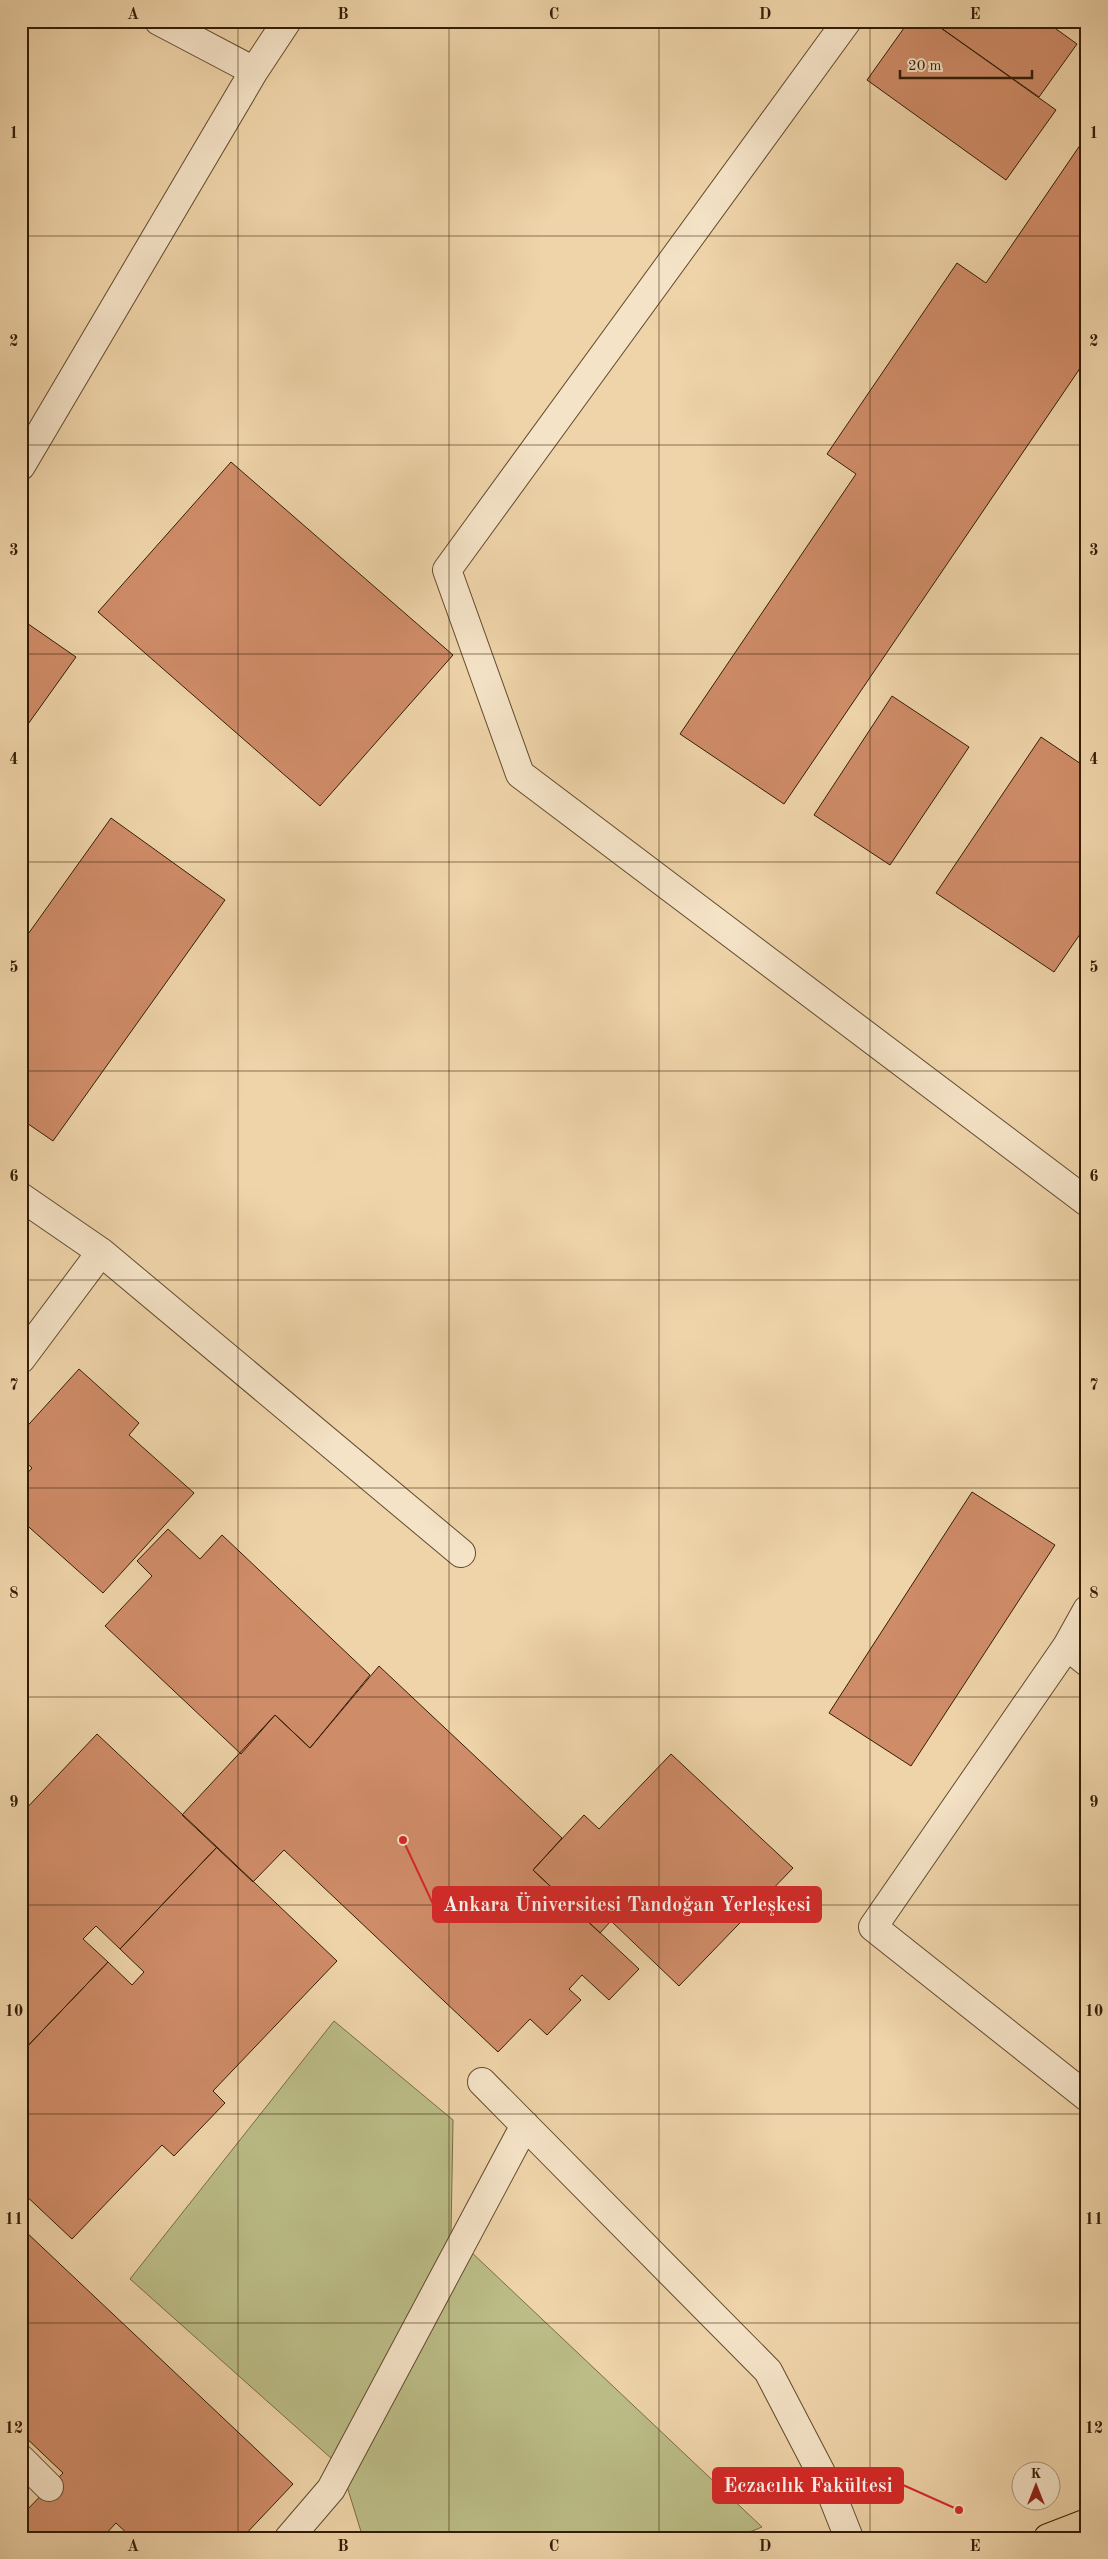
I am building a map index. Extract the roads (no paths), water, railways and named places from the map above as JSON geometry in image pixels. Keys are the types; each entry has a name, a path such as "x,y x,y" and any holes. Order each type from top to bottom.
{"main road":[{"path":"1048,2538 1086,2521"}],"lane":[{"path":"159,21 254,71"},
{"path":"21,466 254,71 287,21"},
{"path":"847,21 447,570 520,774 1087,1202"},
{"path":"21,1197 101,1252 461,1553"},
{"path":"21,1359 101,1252"},
{"path":"1087,1610 1077,1654 873,1927 1087,2097"},
{"path":"482,2082 768,2371 830,2490 849,2538"},
{"path":"289,2538 331,2489 525,2126"},
{"path":"21,2459 49,2487"}],"place":[{"name":"Ankara Üniversitesi Tandoğan Yerleşkesi","path":"403,1840"},
{"name":"Eczacılık Fakültesi","path":"959,2510"}]}
